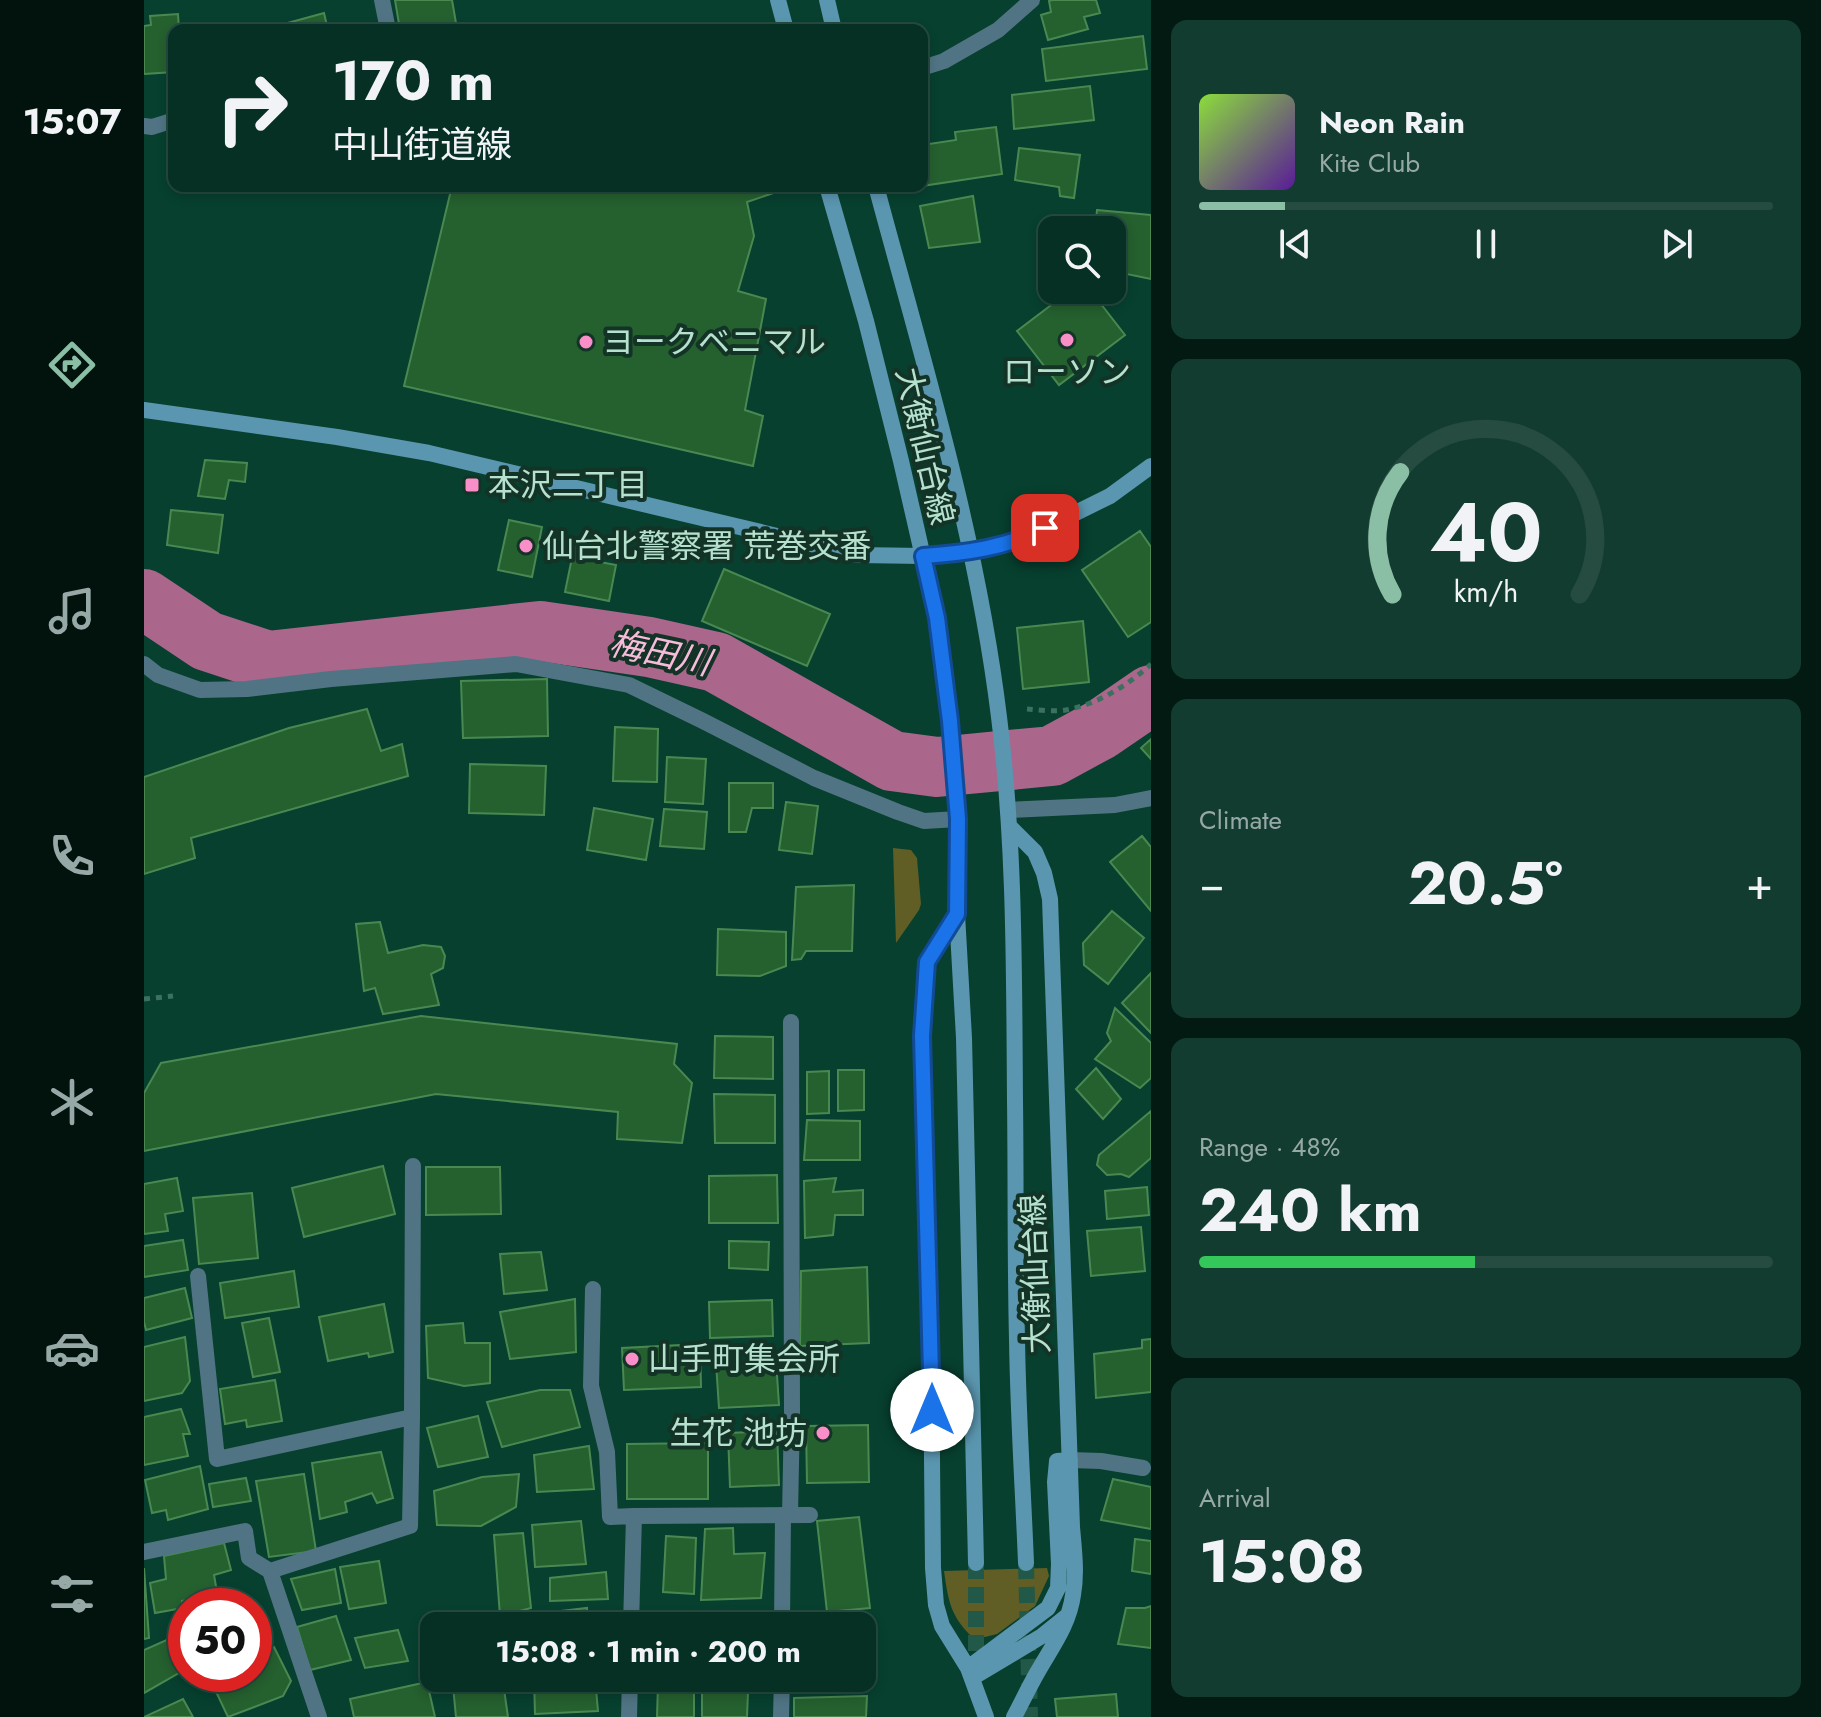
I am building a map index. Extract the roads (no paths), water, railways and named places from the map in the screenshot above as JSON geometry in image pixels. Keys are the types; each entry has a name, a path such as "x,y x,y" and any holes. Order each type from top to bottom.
{"main road":[{"path":"778,0 784,24"},
{"path":"827,0 833,24"},
{"name":"大衡仙台線","path":"829,192 866,321 923,556 937,618 950,721 958,819 957,914 964,1038 976,1563"},
{"name":"大衡仙台線","path":"878,192 972,552 1000,720 1009,818 1013,932 1017,1340 1026,1563"},
{"path":"144,410 429,453 857,555 923,556 972,552 1023,539 1110,496 1151,466"},
{"name":"大衡仙台線","path":"1009,818 1035,852 1050,899 1075,1559 1073,1596 1058,1641 1037,1672 1014,1717"},
{"path":"957,914 927,962 922,1036 931,1347 933,1568 936,1605 942,1626 970,1673 986,1717"},
{"path":"970,1673 1048,1608 1058,1588 1055,1482 1057,1461 1070,1460"},
{"path":"970,1673 1042,1636 1068,1615"}],"street":[{"path":"382,0 387,24"},
{"path":"928,66 944,61 998,30 1032,0"},
{"path":"144,126 168,122"},
{"path":"144,664 158,675 200,690 247,689 516,664 615,682 629,685 814,778 898,812 924,821 958,819"},
{"path":"1009,818 1151,798"},
{"path":"783,1612 792,1412 791,1022"},
{"path":"270,1571 410,1526 413,1166"},
{"path":"198,1276 217,1459 412,1417"},
{"path":"593,1289 591,1386 607,1452 610,1517 810,1515"},
{"path":"1070,1460 1101,1461 1147,1470"},
{"path":"631,1612 634,1516"},
{"path":"144,1552 245,1531 249,1558 270,1571 319,1717"},
{"path":"629,1717 630,1692"},
{"path":"781,1717 782,1692"}],"waterway":[{"name":"梅田川","path":"144,599 207,641 268,661 540,631 649,647 716,662 892,761 937,767 1052,756 1100,730 1151,695"}],"tunnel":[{"path":"976,1563 976,1671"},
{"path":"1026,1563 1030,1717"}],"place":[{"name":"ローソン","path":"1067,340"},
{"name":"ヨークベニマル","path":"586,342"},
{"name":"本沢二丁目","path":"472,485"},
{"name":"仙台北警察署 荒巻交番","path":"526,546"},
{"name":"山手町集会所","path":"632,1359"},
{"name":"生花 池坊","path":"823,1433"}]}
